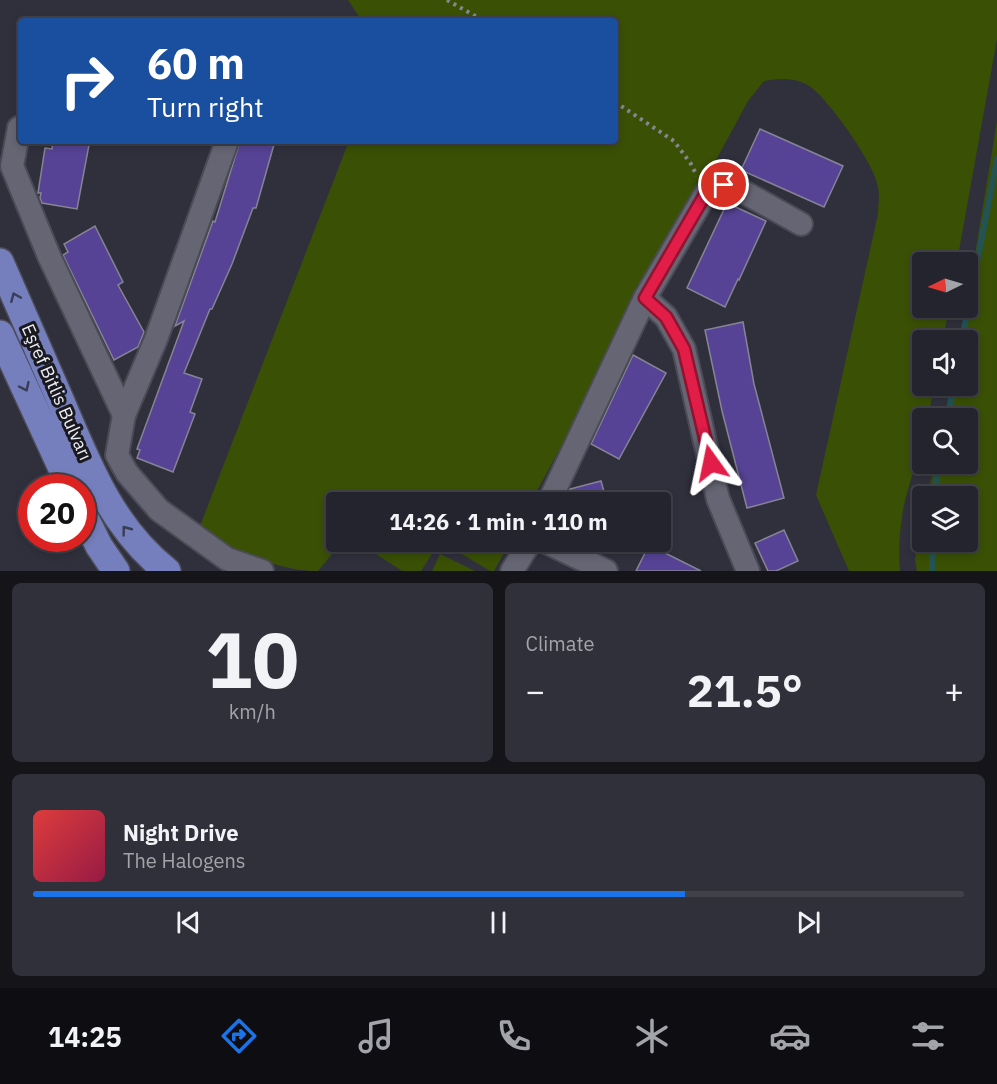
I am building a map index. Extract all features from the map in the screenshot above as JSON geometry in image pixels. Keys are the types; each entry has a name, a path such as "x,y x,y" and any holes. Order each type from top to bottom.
{"main road":[{"name":"Eşref Bitlis Bulvarı","path":"0,262 104,497 140,547 167,571"},
{"name":"Eşref Bitlis Bulvarı","path":"0,333 65,474"},
{"path":"96,540 116,571"}],"lane":[{"path":"18,133 12,166 49,256 124,415"},
{"path":"226,144 156,339 124,415 117,455 127,473 159,510 227,559 262,571"},
{"path":"554,492 645,298 706,193 715,186 733,186 801,224"},
{"path":"645,298 666,317 684,349 718,499 748,571"},
{"path":"512,571 524,552"},
{"path":"567,552 606,571"}],"path":[{"path":"447,0 479,18"},
{"path":"618,104 674,141 691,164 706,193"}],"green space":[{"path":"348,0 997,0 997,39 959,252 912,252 912,318 947,318 945,330 912,330 912,396 932,396 930,408 912,408 913,474 903,510 900,571 849,571 816,495 878,214 879,193 869,164 840,119 820,95 807,84 789,79 764,81 748,101 536,492 326,492 326,552 334,552 318,571 271,563 241,552 198,531 348,144 618,144 618,18 360,18"},
{"path":"997,121 997,571 917,571 916,552 978,552 978,486 930,486 932,474 978,474 978,408 949,408 951,396 978,396 978,330 963,330 965,318 978,318 978,252 975,252"},
{"path":"373,552 433,552 421,571 402,571"},
{"path":"459,552 504,552 494,571 490,571"},
{"path":"440,554 475,571 432,571"}],"building":[{"path":"760,129 843,166 824,207 741,170"},
{"path":"53,144 89,145 77,209 42,203 41,193 38,193 45,148 52,149"},
{"path":"239,144 274,144 256,208 253,208 232,264 210,309 184,373 202,379 190,412 195,414 173,472 137,458 140,450 137,449 184,321 175,326 213,221 215,222"},
{"path":"727,203 766,221 725,307 687,288"},
{"path":"95,226 123,282 118,285 144,332 138,347 114,360 63,255 68,252 64,244"},
{"path":"743,322 754,384 784,498 747,508 722,411 705,330"},
{"path":"633,355 666,373 619,459 591,444"},
{"path":"601,481 604,492 571,492 570,489"},
{"path":"784,530 798,561 776,571 768,571 755,543"},
{"path":"646,552 663,552 701,571 636,571"}],"waterway":[{"path":"964,330 997,159"},
{"path":"949,408 952,396"},
{"path":"936,486 937,474"},
{"path":"932,571 933,552"}],"route":[{"path":"711,463 684,349 666,317 645,298 706,193 715,186 724,185"}]}
